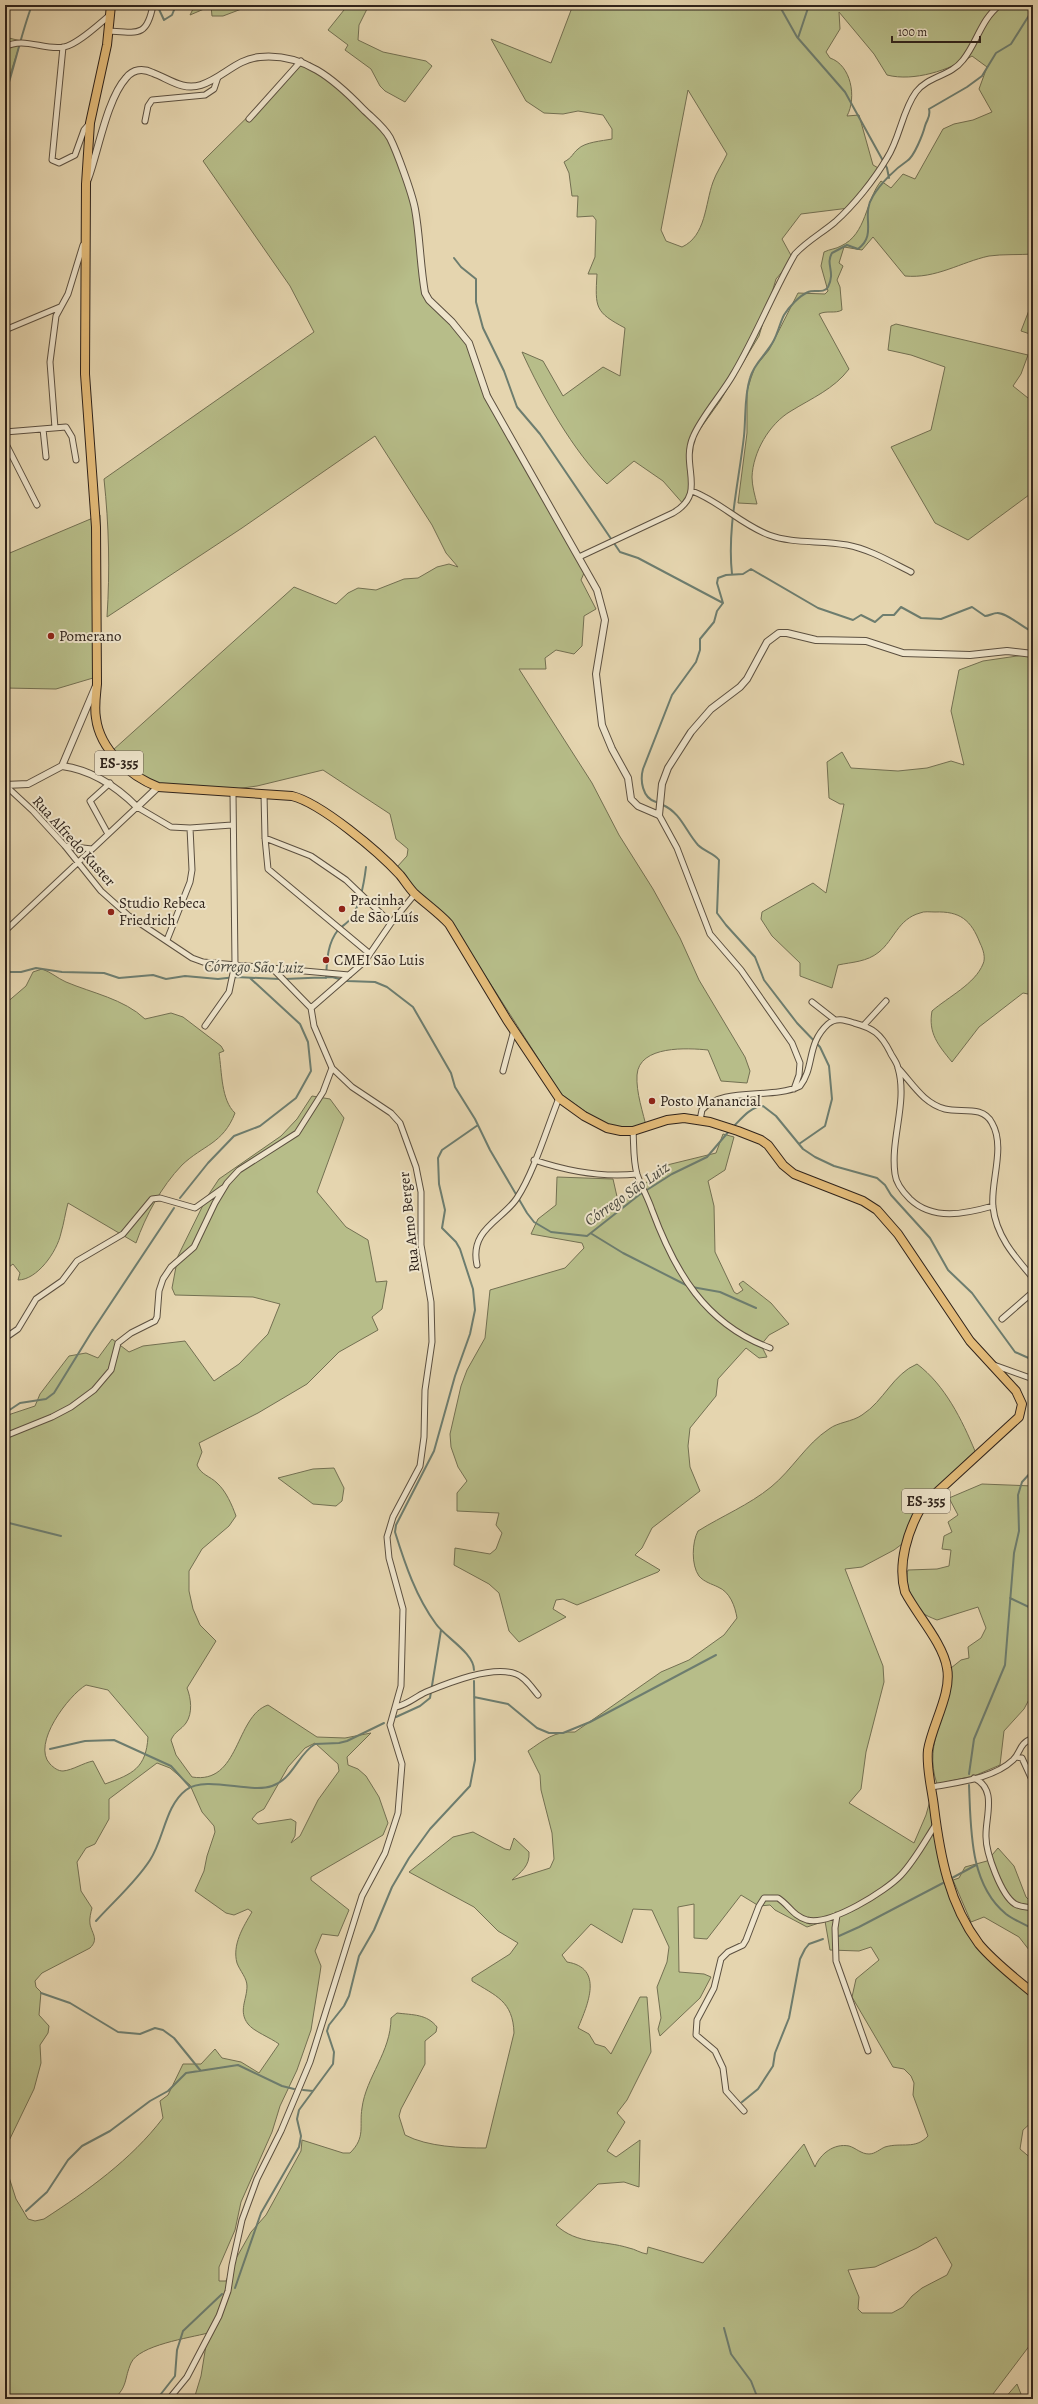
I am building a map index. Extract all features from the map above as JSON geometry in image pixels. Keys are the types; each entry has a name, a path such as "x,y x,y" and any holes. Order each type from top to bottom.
{"main road":[{"name":"ES-355","path":"111,5 109,31 90,123 86,184 85,239 85,374 96,527 96,720 110,752 120,763 135,774 158,787 292,796 310,802 386,861 415,894 438,912 449,924 514,1030 559,1098 607,1128 633,1131 667,1120 684,1118 700,1120 738,1131 761,1140 768,1145 783,1165 794,1174 858,1199 877,1210 898,1234 970,1341 993,1365 1020,1398 1022,1410 1019,1417 994,1442 928,1498 915,1518 903,1561 902,1582 905,1592 942,1653 948,1675 948,1683 929,1747 936,1823 950,1892 961,1915 980,1944 1033,1993"}],"street":[{"path":"109,31 134,33 143,31 148,25 154,5"},
{"path":"579,557 681,508 692,492 689,457 693,436 734,373 795,254 837,220 851,205 886,160 896,143 915,93 928,81 959,66 984,22 1000,5"},
{"path":"5,47 9,44 28,43 63,47 74,42 111,15"},
{"path":"63,47 52,160 59,163 75,155 84,130 90,123"},
{"path":"86,184 112,104 123,82 130,74 145,70 173,83 186,86 197,86 218,77 243,60 260,57 283,57 301,62 327,75 342,87 389,136 415,209 425,293 435,307 452,322 469,343 487,396 597,590 605,620 596,674 602,725 612,749 626,772 633,802 658,815 677,848 710,934 741,970 792,1043 800,1063 799,1075 794,1089"},
{"path":"249,119 301,62"},
{"path":"145,121 148,106 152,100 205,95 214,90 218,77"},
{"path":"55,428 50,362 56,316 68,294 85,239"},
{"path":"5,330 60,307"},
{"path":"5,432 64,427 69,431 76,460"},
{"path":"43,428 46,457"},
{"path":"5,442 37,505"},
{"path":"692,492 713,500 748,526 768,535 781,538 855,546 911,572"},
{"path":"658,815 662,784 668,768 691,732 711,709 740,687 747,679 767,642 779,633 816,640 861,640 903,653 970,655 1007,651 1033,654"},
{"path":"62,766 83,712 97,684"},
{"path":"5,785 28,784 62,766 74,768 110,783 137,807 171,827 190,828 232,825"},
{"path":"108,834 90,801 110,783"},
{"name":"Rua Alfredo Kuster","path":"5,785 33,811 65,846 101,891 129,916 197,960 273,969 349,974"},
{"path":"5,931 158,787"},
{"path":"205,1026 227,995 235,964 232,825 233,793"},
{"path":"264,794 267,866 270,871 370,954"},
{"path":"167,940 190,882 192,870 190,828"},
{"path":"265,838 311,856 346,880 391,923"},
{"path":"65,846 92,849"},
{"path":"273,969 311,1008 370,954 391,923 415,894"},
{"path":"864,1025 886,1001"},
{"path":"812,1002 835,1020 864,1025 879,1033 898,1068 927,1101 947,1109 978,1111 987,1117 993,1124 997,1155 993,1206 996,1221 1006,1244 1033,1278"},
{"name":"Rua Arno Berger","path":"169,2399 188,2377 219,2316 228,2290 242,2220 257,2179 310,2062 362,1896 386,1853 395,1826 402,1769 390,1725 401,1686 403,1657 403,1609 389,1558 387,1537 393,1517 420,1466 424,1437 425,1390 432,1342 431,1302 421,1245 421,1192 411,1150 396,1117 364,1097 332,1068 314,1026 311,1008"},
{"path":"700,1120 702,1110 716,1100 727,1097 774,1093 794,1089 803,1081 814,1042 824,1028 835,1020"},
{"path":"503,1071 514,1030"},
{"path":"5,1338 13,1334 22,1324 36,1298 62,1281 77,1261 123,1234 152,1199 160,1198 195,1208 225,1186 239,1170 297,1133 322,1092 332,1068"},
{"path":"898,1068 900,1100 895,1156 895,1174 899,1186 915,1204 927,1211 944,1214 961,1214 993,1206"},
{"path":"477,1265 475,1252 482,1236 498,1215 516,1199 522,1190 559,1098"},
{"path":"633,1131 637,1174 661,1233 676,1264 696,1294 708,1308 734,1331 747,1339 770,1348"},
{"path":"534,1160 562,1170 588,1174 637,1174"},
{"path":"5,1436 52,1417 88,1395 111,1370 118,1343 127,1335 155,1321 158,1317 159,1291 162,1278 171,1267 194,1248 225,1186"},
{"path":"1002,1319 1033,1292"},
{"path":"993,1365 1033,1379"},
{"path":"396,1707 406,1705 425,1693 468,1677 501,1672 516,1674 523,1677 538,1695"},
{"path":"932,1787 974,1778 997,1770 1016,1757 1023,1743 1033,1738"},
{"path":"1016,1757 1022,1758 1033,1782"},
{"path":"974,1778 981,1783 989,1798 986,1839 997,1876 1012,1901 1021,1906 1033,1908"},
{"path":"744,2111 726,2090 723,2068 715,2051 696,2035 697,2020 714,1988 721,1959 728,1952 743,1945 759,1906 764,1898 778,1898 794,1914 808,1920 820,1920 837,1915 893,1883 908,1866 936,1823"},
{"path":"837,1915 834,1928 836,1961 868,2051"}],"green space":[{"path":"195,5 252,5 223,16 212,16 211,6 190,15"},
{"path":"348,5 369,5 359,25 358,40 383,52 426,61 432,66 405,102 385,91 380,86 371,69 345,50 348,45 328,30"},
{"path":"573,5 1033,5 1033,254 989,256 938,273 905,276 873,237 862,250 844,247 839,263 843,266 837,280 840,287 842,310 819,314 849,369 830,388 791,411 776,423 769,431 755,458 753,468 752,484 757,504 738,503 747,433 747,391 751,378 755,367 769,350 798,293 825,294 828,291 821,266 824,252 837,248 850,241 856,234 881,181 891,188 903,174 915,179 943,129 954,124 973,120 992,112 979,89 987,67 972,56 953,66 920,76 897,77 887,75 874,54 839,12 840,29 826,52 830,58 843,67 847,74 852,91 852,100 847,116 859,115 873,165 880,169 849,208 801,214 782,239 793,259 776,279 759,336 720,401 695,436 691,450 691,491 685,506 663,481 634,461 607,484 582,456 559,422 522,352 543,361 563,396 603,367 620,376 625,328 608,318 599,308 596,295 597,274 588,274 595,257 596,220 593,216 577,217 578,196 572,196 569,173 564,162 569,159 578,149 585,145 612,139 612,129 603,115 578,111 563,114 544,113 526,101 491,39 551,63","holes":["688,90 727,154 714,179 704,219 696,235 690,242 682,247 666,241 661,230"]},
{"path":"5,37 21,41 5,90"},
{"path":"302,63 311,63 391,135 398,150 409,188 426,286 431,298 461,335 475,359 501,420 584,573 581,580 596,609 584,616 582,646 574,654 556,650 545,658 546,669 519,669 592,783 619,835 653,889 680,938 699,980 745,1057 750,1071 747,1083 721,1081 708,1050 666,1050 655,1053 646,1058 640,1065 637,1075 637,1082 647,1130 604,1125 561,1094 456,930 426,903 397,867 407,856 408,849 396,839 390,814 323,770 257,786 221,791 174,789 139,777 113,750 294,587 336,604 348,593 358,588 376,590 404,579 418,578 437,567 449,564 458,567 446,553 432,525 375,436 242,528 107,617 108,548 104,479 314,332 290,286 203,161"},
{"path":"1033,300 1033,335 1021,331"},
{"path":"896,324 1028,355 1021,374 1013,386 1033,402 1033,492 968,540 935,523 891,447 931,430 945,367 911,355 888,350 891,326"},
{"name":"Pomerano","path":"100,515 100,594 93,678 56,689 5,688 5,555"},
{"path":"1024,655 1033,658 1033,995 1023,993 979,1027 952,1062 942,1050 935,1038 931,1026 931,1019 932,1011 968,984 974,978 984,962 983,951 977,935 964,918 944,912 923,912 913,916 906,920 884,947 870,958 838,965 832,988 800,976 800,963 772,936 761,919 762,912 813,883 826,893 844,804 840,804 829,798 827,762 842,752 851,768 898,771 927,768 951,761 964,765 951,711 959,670 983,661"},
{"path":"42,969 66,982 118,1001 137,1012 145,1019 171,1013 183,1017 221,1046 224,1051 219,1053 223,1085 227,1101 235,1113 225,1131 212,1143 182,1165 167,1183 149,1212 136,1243 68,1203 59,1240 51,1256 39,1270 25,1279 18,1280 20,1273 13,1264 5,1270 5,1004 26,986 33,972"},
{"path":"312,1096 330,1099 344,1118 317,1192 346,1227 368,1240 376,1282 387,1281 382,1309 372,1317 378,1330 339,1352 307,1384 258,1413 199,1443 202,1452 197,1465 201,1471 220,1486 231,1503 236,1516 229,1526 202,1549 189,1571 189,1591 193,1609 200,1625 216,1641 187,1688 190,1696 190,1715 186,1723 171,1740 176,1755 192,1777 208,1777 219,1771 228,1761 249,1722 257,1712 268,1705 317,1737 345,1738 371,1733 347,1757 348,1765 358,1769 366,1776 379,1797 388,1823 383,1835 311,1877 311,1880 349,1910 338,1936 322,1934 315,1951 321,1966 311,2030 297,2070 280,2106 272,2132 241,2202 235,2230 219,2267 219,2281 226,2281 234,2262 251,2232 266,2215 301,2151 302,2140 343,2153 350,2153 355,2147 361,2132 361,2115 364,2097 387,2042 391,2018 397,2013 424,2017 437,2027 436,2032 425,2041 425,2064 401,2109 399,2116 405,2135 434,2144 455,2147 486,2148 514,2033 513,2022 507,2006 496,1996 472,1981 472,1978 510,1954 518,1943 498,1931 474,1907 409,1872 453,1837 473,1832 505,1849 510,1850 514,1838 529,1852 526,1865 512,1880 550,1868 554,1859 552,1833 541,1790 540,1775 528,1751 550,1737 561,1733 575,1732 661,1672 689,1660 724,1635 737,1618 736,1613 726,1592 703,1580 696,1571 693,1554 694,1541 698,1531 745,1505 771,1487 821,1435 841,1423 862,1415 876,1403 901,1374 917,1364 936,1382 952,1404 975,1451 920,1503 906,1541 894,1550 862,1567 845,1569 883,1666 884,1682 866,1752 861,1789 849,1803 914,1843 926,1815 931,1797 935,1832 964,1924 1033,1998 1033,2121 1023,2130 1020,2149 1033,2160 1033,2341 993,2394 997,2399 194,2399 201,2376 208,2333 165,2343 144,2351 131,2363 124,2386 114,2399 5,2399 5,2149 5,1416 35,1406 40,1394 69,1356 86,1353 98,1358 112,1339 129,1352 143,1346 185,1341 214,1381 239,1364 268,1334 280,1304 253,1297 175,1295 172,1288 178,1256 207,1197 219,1179 281,1136 297,1119","holes":["86,1685 108,1690 148,1737 147,1748 141,1763 130,1773 105,1784 93,1761 63,1771 56,1769 50,1764 45,1755 45,1745 54,1721 62,1709 79,1690","315,1743 338,1764 339,1771 318,1800 300,1836 291,1843 295,1836 296,1822 291,1819 258,1824 252,1819 257,1813 264,1809 288,1767 305,1748","157,1763 170,1768 190,1785 202,1812 214,1826 215,1832 204,1871 195,1891 226,1913 234,1915 248,1909 252,1912 239,1936 236,1950 237,1963 247,1983 243,2010 244,2015 250,2027 279,2044 259,2073 241,2062 222,2058 215,2049 201,2064 183,2064 168,2095 160,2101 163,2118 137,2148 92,2186 44,2219 35,2221 28,2219 16,2199 7,2171 5,2149 34,2089 41,2063 40,2045 48,2033 49,2026 39,2015 41,1992 36,1987 35,1981 42,1973 90,1948 94,1942 90,1922 92,1908 81,1891 77,1862 86,1848 95,1844 109,1819 109,1799","741,1895 759,1906 770,1905 775,1910 807,1927 825,1921 830,1950 859,1951 871,1947 879,1960 856,1979 852,1997 893,2067 904,2069 911,2076 914,2083 913,2095 928,2136 918,2143 885,2147 871,2154 863,2153 849,2146 838,2146 828,2150 820,2158 815,2167 804,2144 703,2263 648,2247 647,2254 620,2246 582,2239 573,2236 556,2225 598,2184 624,2182 639,2187 640,2140 616,2157 607,2151 625,2122 617,2113 627,2100 651,2052 647,1997 640,1997 611,2054 605,2047 595,2044 589,2034 578,2028 589,1998 589,1979 586,1971 579,1966 567,1962 562,1955 591,1924 622,1943 633,1909 652,1910 669,1947 667,1962 657,1987 661,2018 658,2029 660,2036 700,1998 711,1977 704,1974 679,1972 678,1907 694,1904 694,1938 707,1939","936,2237 952,2265 947,2275 922,2288 912,2296 903,2307 892,2313 862,2313 858,2309 859,2297 848,2270 875,2267 917,2248"]},
{"path":"723,1134 734,1137 725,1170 708,1181 714,1206 715,1252 734,1292 737,1294 743,1290 739,1284 743,1281 771,1303 789,1324 769,1335 761,1345 767,1357 759,1358 746,1348 718,1379 716,1396 690,1428 688,1446 690,1467 700,1491 652,1528 642,1548 635,1555 660,1570 577,1605 563,1599 556,1600 553,1609 566,1617 519,1642 509,1631 499,1593 489,1584 454,1565 455,1548 490,1554 496,1549 502,1533 496,1525 499,1513 457,1511 457,1493 467,1481 458,1467 451,1447 450,1434 461,1386 467,1370 485,1338 490,1290 565,1268 584,1248 582,1243 531,1234 538,1219 556,1205 557,1177 613,1179 618,1201 623,1202 667,1165 716,1153"},
{"path":"334,1468 344,1488 342,1501 336,1506 313,1504 278,1478 313,1469"},
{"path":"982,1484 1033,1486 1033,1692 1024,1709 1004,1731 1000,1765 974,1776 937,1784 933,1768 933,1754 935,1739 950,1683 951,1668 961,1660 969,1658 968,1647 981,1638 986,1628 978,1607 937,1620 924,1614 914,1602 908,1586 907,1575 908,1570 937,1569 949,1566 951,1550 942,1549 944,1536 952,1532 948,1522 958,1515 949,1498"},
{"path":"998,1848 1014,1866 1026,1897 1033,1904 1033,1955 1019,1937 984,1917 971,1922 953,1880 959,1878 965,1867 987,1861"},
{"path":"1017,2384 1023,2399 1004,2399"}],"waterway":[{"path":"5,95 32,5"},
{"path":"157,5 164,20 172,15 176,5"},
{"path":"779,5 797,37 845,92 887,168 889,178"},
{"path":"798,38 809,5"},
{"path":"732,574 732,522 744,436 747,392 754,368 771,345 784,315 791,305 801,296 810,291 821,291 828,287 831,277 830,257 832,253 847,245 858,249 864,243 868,231 869,203 888,177 910,159 920,140 930,114 929,109 967,87 982,76 996,53 1011,44 1033,9"},
{"path":"454,258 461,267 476,279 476,302 483,328 504,371 517,407 540,434 620,552 638,558 723,603"},
{"name":"Córrego São Luiz","path":"723,603 717,583 718,578 726,575 743,574 751,569 818,608 853,620 861,615 875,622 883,615 894,615 901,607 921,618 941,619 972,607 985,616 1001,613 1033,632"},
{"name":"Córrego São Luiz","path":"656,802 648,797 643,788 643,769 672,695 696,662 700,650 700,639 714,622 717,611 723,603"},
{"name":"Córrego São Luiz","path":"663,805 669,808 679,818 698,845 719,860 717,913 755,957 764,980 797,1023 820,1047 829,1066 832,1099 825,1126 799,1144"},
{"path":"326,978 328,953 334,935 347,923 358,905 362,893 366,867"},
{"name":"Córrego São Luiz","path":"5,972 21,972 36,968 62,972 104,973 119,978 153,975 166,979 185,976 218,979 236,977 280,979"},
{"name":"Córrego São Luiz","path":"284,979 332,977 347,981 375,982 387,987 413,1007 451,1073 455,1087 475,1119 490,1150 527,1213 534,1222 551,1232 587,1236 639,1195 672,1174 707,1157 730,1130"},
{"path":"180,1198 208,1163 234,1136 260,1126 296,1098 311,1071 308,1042 300,1024 250,978"},
{"path":"733,1127 754,1108 763,1106 776,1116 803,1149 815,1157 834,1166 877,1178 885,1185 891,1195 930,1238 948,1270 972,1293 1015,1352 1033,1360"},
{"path":"474,1670 473,1664 469,1657 440,1629 429,1614 407,1568 395,1532 396,1525 434,1451 455,1376 470,1334 475,1310 473,1289 460,1249 456,1242 442,1228 445,1210 439,1184 438,1158 442,1150 478,1125"},
{"path":"5,1413 20,1403 46,1399 54,1393 91,1333 174,1208"},
{"path":"592,1234 623,1253 688,1286"},
{"path":"692,1287 720,1292 756,1308"},
{"path":"969,1774 974,1739 1005,1665 1014,1553 1019,1531 1018,1495 1022,1482 1033,1470"},
{"path":"5,1522 61,1536"},
{"path":"1010,1598 1033,1609"},
{"path":"396,1717 420,1706 430,1698 441,1630"},
{"path":"474,1697 508,1704 537,1728 549,1733 563,1733 590,1722 716,1655"},
{"path":"235,2288 261,2213 299,2147 301,2136 297,2119 299,2110 333,2064 334,2052 327,2031 329,2025 344,2006 349,1996 359,1956 374,1930 392,1887 409,1858 430,1829 470,1786 475,1760 474,1681"},
{"path":"96,1921 132,1884 150,1860 155,1852 173,1805 186,1790 205,1784 252,1788 272,1786 285,1778 309,1748 315,1744 339,1743 347,1741 384,1723"},
{"path":"50,1749 85,1741 114,1740 171,1766 190,1787"},
{"path":"969,1785 970,1819 974,1854 985,1887 994,1902 1006,1914 1033,1929"},
{"path":"952,1878 976,1865"},
{"path":"839,1936 943,1883"},
{"path":"742,2102 758,2089 773,2066 775,2053 789,2018 800,1959 809,1944 823,1939"},
{"path":"41,1993 70,2003 118,2032 140,2034 155,2028 163,2030 174,2038 200,2070"},
{"path":"26,2211 47,2192 68,2160 82,2146 110,2131 150,2101 168,2091 186,2073 238,2065 282,2086 294,2089"},
{"path":"303,2090 313,2091"},
{"path":"157,2399 175,2376 177,2350 183,2331 222,2294"},
{"path":"724,2328 731,2354 751,2381 758,2399"}],"place":[{"name":"Pomerano","path":"51,636"},
{"name":"Pracinha de São Luís","path":"342,909"},
{"name":"Studio Rebeca Friedrich","path":"111,912"},
{"name":"CMEI São Luis","path":"326,960"},
{"name":"Posto Manancial","path":"652,1101"}]}
